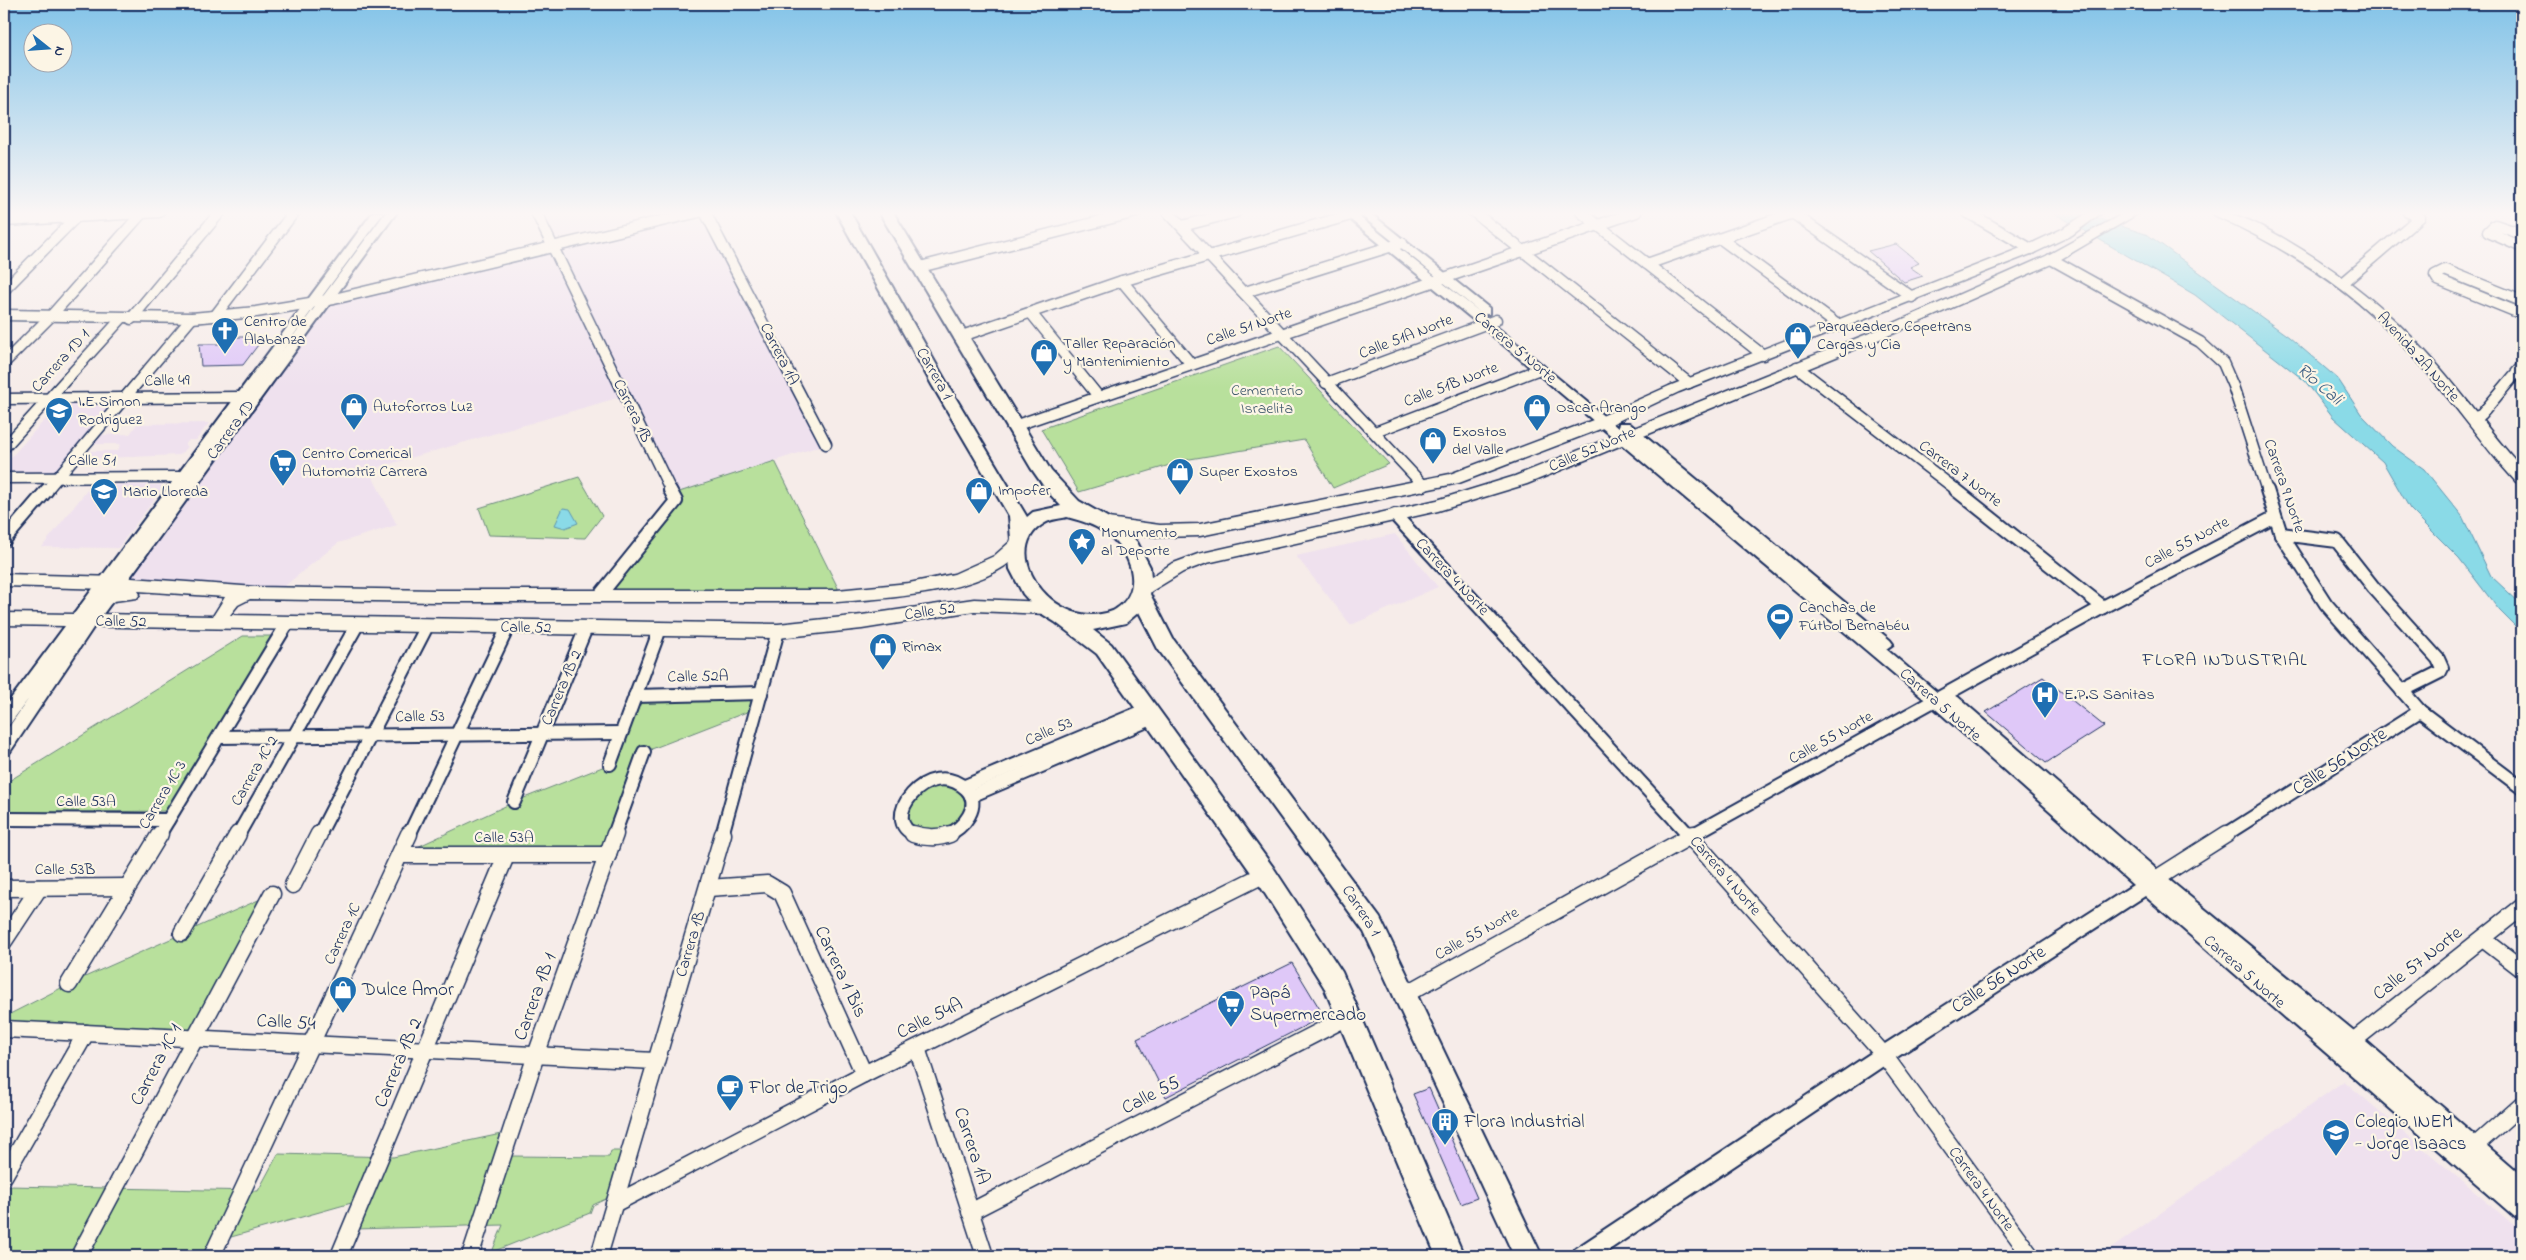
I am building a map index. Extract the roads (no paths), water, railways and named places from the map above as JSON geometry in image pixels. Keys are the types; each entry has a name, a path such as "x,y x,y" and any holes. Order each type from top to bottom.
{"main road":[{"name":"Carrera 1","path":"876,271 940,386 1018,516 1018,541"},
{"path":"922,271 959,337 1014,426 1064,500 1070,507 1108,524 1126,540 1137,557 1142,573 1142,593 1125,613 1109,620 1090,623 1055,613"},
{"name":"Calle 52 Norte","path":"1142,593 1176,568 1204,558 1478,495 1521,480 1591,450 1618,427 1622,417 1674,388 1839,326 1975,271"},
{"name":"Calle 52 Norte","path":"1108,524 1160,531 1200,530 1453,479 1507,458 1697,407 1892,329 1970,292 2022,271"},
{"name":"Avenida 2A Norte","path":"2329,271 2346,281"},
{"name":"Avenida 2A Norte","path":"2333,271 2406,339 2522,465"},
{"path":"1954,279 1972,287 1970,292"},
{"path":"1674,388 1669,395 1674,403 1683,407 1697,407"},
{"name":"Avenida 2A Norte","path":"2477,417 2522,478"},
{"path":"1507,458 1522,456 1534,463 1534,472 1521,480"},
{"path":"1085,514 1067,511 1048,514 1030,523 1018,541 1017,561 1021,576 1034,596 1104,649 1265,874 1333,980 1350,1016 1450,1256"},
{"name":"Calle 52","path":"110,587 256,593 807,597 892,591 972,576 996,564 1018,541"},
{"path":"4,580 110,587"},
{"path":"83,621 110,587"},
{"path":"235,624 229,624 222,619 222,610 236,598 256,593"},
{"name":"Carrera 1","path":"1142,593 1165,644 1372,925 1528,1256"},
{"name":"Calle 52","path":"4,619 778,631 862,622 974,605 1055,613"}],"street":[{"path":"4,290 23,271"},
{"path":"4,363 51,316 91,271"},
{"name":"Carrera 1D 1","path":"4,448 48,399 126,319 168,271"},
{"path":"215,316 249,271"},
{"name":"Carrera 1D","path":"110,587 182,477 335,271"},
{"name":"Carrera 1D","path":"110,587 348,271"},
{"path":"4,315 126,319 215,316 327,300 454,271"},
{"name":"Carrera 1B","path":"564,271 676,501 600,596"},
{"name":"Carrera 1A","path":"736,271 826,444"},
{"path":"959,337 1157,271"},
{"path":"1225,271 1326,383 1375,432 1424,486"},
{"path":"1245,292 1313,271"},
{"name":"Carrera 5 Norte","path":"1419,271 1491,321 1940,697 2151,882 2467,1152 2522,1210"},
{"name":"Carrera 5 Norte","path":"1436,271 1540,369 1618,427"},
{"name":"Calle 51 Norte","path":"1014,426 1465,271"},
{"path":"1550,271 1689,383"},
{"path":"1656,271 1763,355"},
{"path":"1764,271 1839,326"},
{"path":"1875,271 1912,297"},
{"name":"Carrera 9 Norte","path":"2072,271 2200,342 2223,364 2256,452 2281,534 2326,604 2420,711 2522,788"},
{"path":"2346,281 2358,271"},
{"path":"2444,271 2435,276 2438,280 2522,314"},
{"path":"2447,271 2522,301"},
{"path":"1122,281 1191,364"},
{"path":"1031,313 1098,396"},
{"path":"4,540 122,398 192,318"},
{"name":"Calle 51A Norte","path":"1326,383 1491,321"},
{"path":"2477,417 2522,366"},
{"name":"Carrera 7 Norte","path":"1796,367 2033,549 2103,607"},
{"name":"Calle 51B Norte","path":"1375,432 1540,369"},
{"name":"Calle 49","path":"4,399 241,397"},
{"name":"Calle 51","path":"4,478 182,477"},
{"name":"Carrera 4 Norte","path":"1395,515 1690,836 1884,1055 2031,1256"},
{"name":"Calle 55 Norte","path":"1406,994 2103,607 2275,517"},
{"path":"2281,534 2337,541 2374,588 2438,659 2442,668 2440,672 2402,691"},
{"path":"4,720 83,621"},
{"path":"4,747 83,621"},
{"name":"Carrera 1C 3","path":"69,984 286,624"},
{"name":"Carrera 1C 2","path":"182,933 296,736 357,625"},
{"path":"293,885 428,626"},
{"name":"Carrera 1C","path":"212,1256 310,1044 508,627"},
{"name":"Carrera 1B 2","path":"514,802 586,628"},
{"path":"610,764 660,629"},
{"name":"Carrera 1B","path":"599,1256 655,1061 708,888 778,631"},
{"name":"Calle 52A","path":"635,696 761,693"},
{"name":"Calle 56 Norte","path":"1582,1256 1884,1055 2420,711"},
{"name":"Calle 53","path":"968,791 1151,713"},
{"name":"Calle 53","path":"219,737 621,733"},
{"name":"Carrera 1B 1","path":"470,1256 536,1055 644,752"},
{"path":"942,779 951,780 968,791 973,803 968,819 956,832 947,836 928,838 919,836 906,828 902,807 910,793 917,787 933,780 942,779"},
{"name":"Calle 53A","path":"4,819 168,820"},
{"name":"Calle 53A","path":"400,855 608,855"},
{"name":"Carrera 1B 2","path":"339,1256 427,1050 506,856"},
{"name":"Calle 54A","path":"614,1204 864,1074 1265,874"},
{"name":"Carrera 1 Bis","path":"708,888 768,884 782,893 864,1074"},
{"name":"Calle 53B","path":"4,888 127,888"},
{"path":"4,941 40,888"},
{"name":"Carrera 1C 1","path":"79,1256 272,894"},
{"name":"Calle 57 Norte","path":"2346,1048 2522,907"},
{"path":"2483,939 2522,969"},
{"name":"Calle 55","path":"970,1212 1350,1016"},
{"name":"Calle 54","path":"4,1029 655,1061"},
{"path":"4,1176 86,1033"},
{"name":"Carrera 1A","path":"917,1048 985,1256"},
{"path":"2467,1152 2522,1104"},
{"name":"Carrera 5 Norte","path":"2467,1152 2522,1189"}],"water":[{"name":"Río Cali","path":"2153,271 2197,271 2289,337 2338,379 2361,414 2392,446 2424,469 2462,516 2491,576 2522,605 2522,633 2499,610 2459,558 2410,509 2383,462 2333,417 2305,381 2195,295"},
{"path":"563,508 570,509 578,523 565,528 555,525"}],"place":[{"name":"Centro de Alabanza","path":"225,355"},
{"name":"Parqueadero Copetrans Cargas y Cia","path":"1798,360"},
{"name":"Taller Reparación y Mantenimiento","path":"1044,377"},
{"name":"Autoforros Luz","path":"354,431"},
{"name":"Oscar Arango","path":"1537,432"},
{"name":"I.E Simon Rodriguez","path":"59,435"},
{"name":"Exostos del Valle","path":"1433,465"},
{"name":"Centro Comerical Automotriz Carrera","path":"283,487"},
{"name":"Super Exostos","path":"1180,496"},
{"name":"Impofer","path":"979,515"},
{"name":"Mario Lloreda","path":"104,516"},
{"name":"Monumento al Deporte","path":"1082,566"},
{"name":"Canchas de Fútbol Bernabéu","path":"1780,641"},
{"name":"Rimax","path":"883,671"},
{"name":"E.P.S Sanitas","path":"2045,719"},
{"name":"Dulce Amor","path":"343,1014"},
{"name":"Papá Supermercado","path":"1231,1028"},
{"name":"Flor de Trigo","path":"730,1112"},
{"name":"Flora Industrial","path":"1445,1146"},
{"name":"Colegio INEM - Jorge Isaacs","path":"2336,1157"}],"district":[{"name":"FLORA INDUSTRIAL","path":"2225,661"}],"park label":[{"name":"Cementerio Israelita","path":"1267,400"}]}
